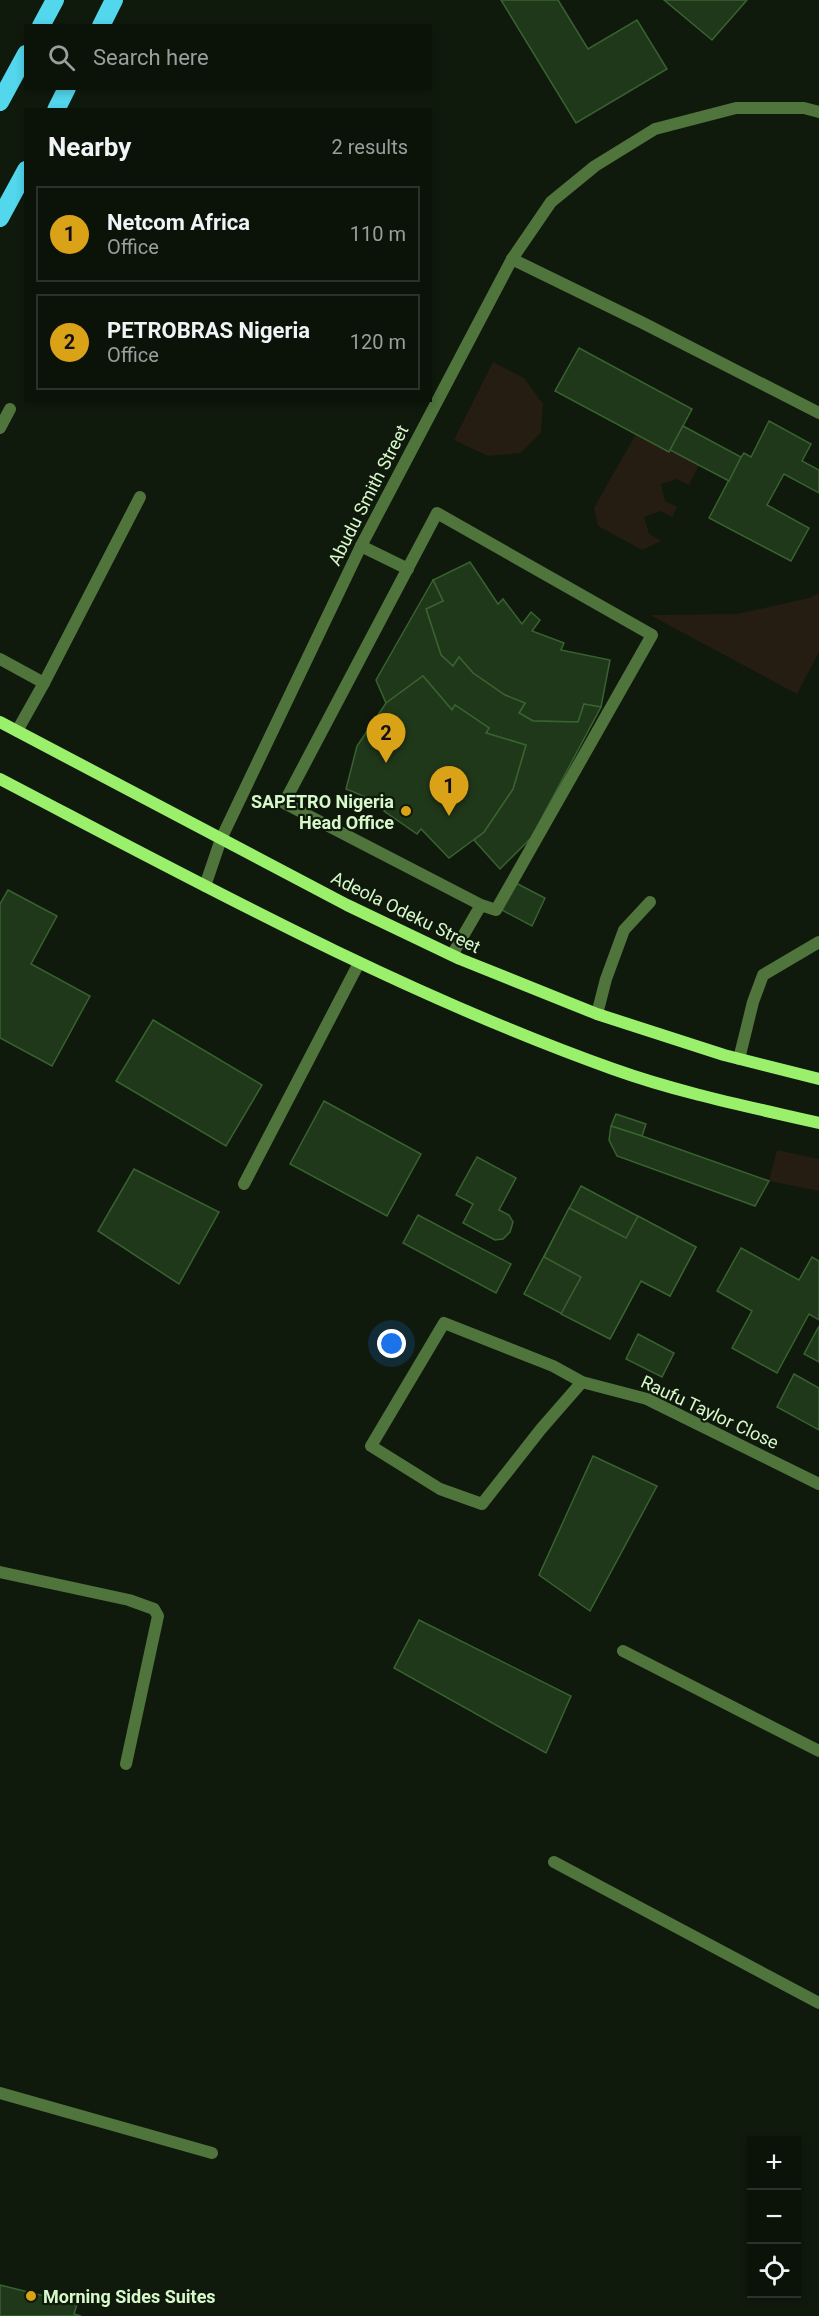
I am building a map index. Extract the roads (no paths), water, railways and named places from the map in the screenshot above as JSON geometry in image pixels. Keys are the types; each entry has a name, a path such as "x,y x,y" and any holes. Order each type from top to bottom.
{"highway":[{"path":"42,24 55,0"},
{"path":"102,24 114,0"},
{"path":"0,102 24,58"},
{"path":"57,108 67,90"},
{"path":"0,218 24,174"}],"main road":[{"name":"Adeola Odeku Street","path":"0,722 347,905 452,955 597,1014 739,1059 819,1079"},
{"path":"0,779 359,963 503,1027 615,1070 730,1102 819,1123"}],"street":[{"name":"Abudu Smith Street","path":"206,886 220,839 361,546 512,259 551,202 595,166 655,129 736,108 804,108 819,112"},
{"path":"512,259 819,413"},
{"path":"0,428 10,409"},
{"path":"17,731 140,497"},
{"path":"437,513 652,636 496,910 481,905 284,803 437,513"},
{"path":"361,546 408,569"},
{"path":"0,659 44,683"},
{"path":"597,1014 606,979 624,930 650,902"},
{"path":"452,955 481,905"},
{"path":"739,1059 753,1002 763,975 819,942"},
{"path":"244,1184 359,963"},
{"name":"Raufu Taylor Close","path":"582,1382 541,1429 482,1504 440,1489 371,1446 444,1323 553,1366 582,1382 647,1399 819,1484"},
{"path":"0,1572 129,1600 154,1609 158,1616 126,1764"},
{"path":"623,1652 819,1751"},
{"path":"554,1862 819,2003"},
{"path":"0,2093 212,2153"}],"place":[{"name":"PETROBRAS Nigeria","path":"386,763"},
{"name":"SAPETRO Nigeria Head Office","path":"406,811"},
{"name":"Netcom Africa","path":"449,816"},
{"name":"Morning Sides Suites","path":"31,2296"}]}
